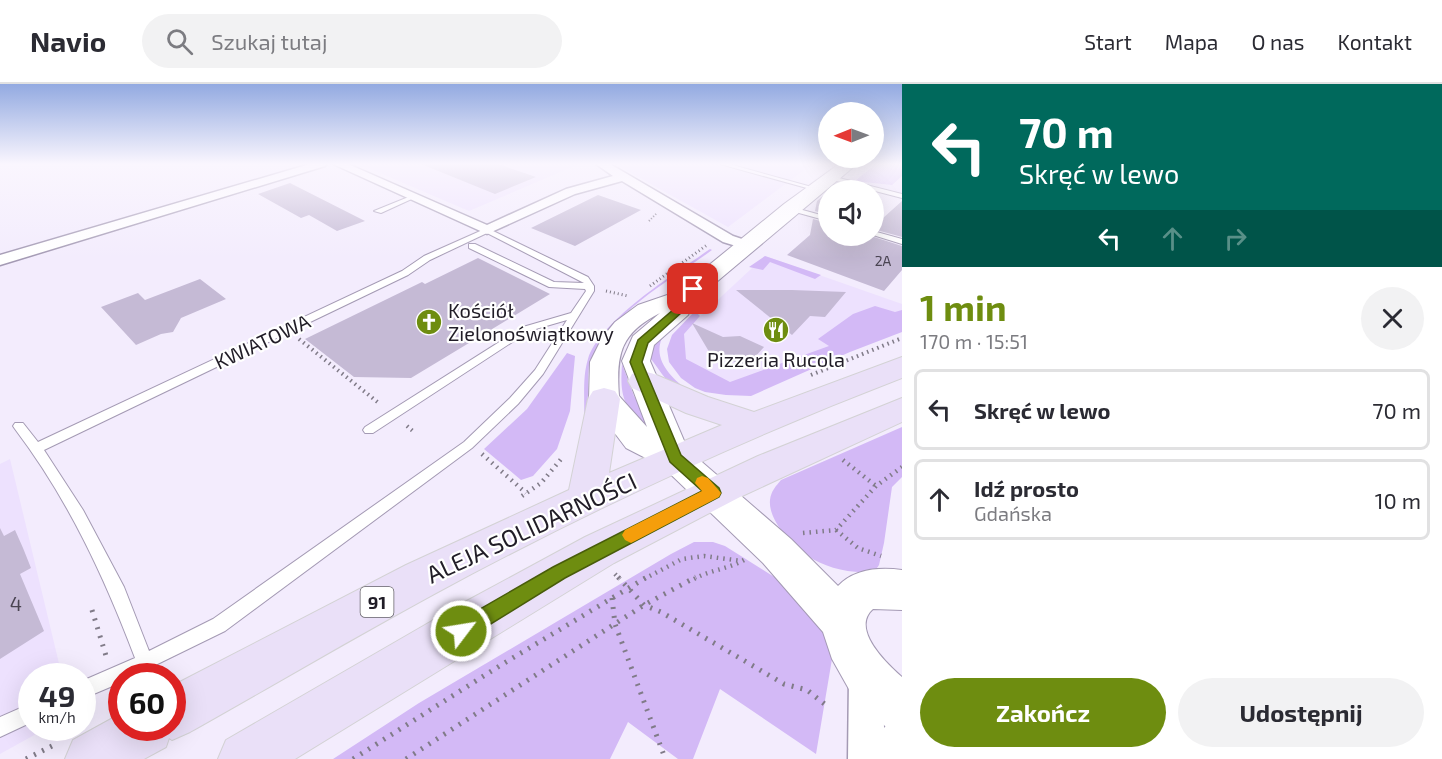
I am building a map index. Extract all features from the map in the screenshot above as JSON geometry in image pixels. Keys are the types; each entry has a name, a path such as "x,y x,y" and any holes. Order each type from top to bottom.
{"main road":[{"name":"ALEJA SOLIDARNOŚCI","path":"186,706 421,579 586,499 754,424 902,368"},
{"path":"644,381 698,405 754,424"},
{"path":"586,499 603,399"},
{"path":"245,759 559,573 713,493 821,442 902,409"},
{"path":"92,759 124,741"}],"street":[{"path":"0,260 216,196"},
{"path":"410,196 486,230"},
{"name":"KWIATOWA","path":"486,230 560,196"},
{"path":"656,196 728,239 746,245"},
{"path":"675,458 636,362 642,342 678,310 684,297 807,196"},
{"path":"684,297 669,299 650,309 616,335 604,362 603,399 638,439 675,458 775,550 881,586 849,647 866,675 902,709"},
{"path":"866,675 867,759"},
{"path":"882,759 902,735"}],"lane":[{"path":"378,211 413,197"},
{"path":"791,208 818,216"},
{"path":"486,230 592,285"},
{"name":"KWIATOWA","path":"36,448 405,273 427,258 486,230"},
{"path":"884,236 902,242"},
{"path":"472,246 552,285 592,285"},
{"path":"19,426 36,448 78,514 118,592 145,662 219,625 468,445 526,386 557,345 592,285"},
{"path":"369,430 526,329 575,315"},
{"path":"0,727 18,719"}],"path":[{"path":"592,285 634,298"},
{"path":"286,329 415,433"},
{"path":"804,379 852,356 902,338"},
{"path":"479,451 526,493"},
{"path":"841,458 876,486"},
{"path":"406,759 615,624 703,574 730,568 836,530 876,486 902,467"},
{"path":"836,530 858,548 881,586"},
{"path":"352,759 627,588 682,559 775,550"},
{"path":"627,588 644,606 661,612 784,684 807,690 827,705"},
{"path":"612,598 615,624 665,758"},
{"path":"92,610 109,663"}],"shaded area":[{"path":"433,196 505,196 469,211"},
{"path":"672,196 770,196 728,227"},
{"path":"710,249 712,250 644,298 613,326 601,342 590,359 584,420 585,374 588,359 595,344 623,313 641,298"},
{"path":"765,256 902,304 902,324 729,383 684,362 681,334"},
{"path":"765,256 821,275 815,279 770,262 763,270 749,267"},
{"path":"875,306 895,312 902,310 902,332 850,352 751,396 705,392 695,388 681,378 669,362 667,349 672,335 695,311 700,316 684,334 686,359 730,382 829,346 818,339 853,314"},
{"path":"664,334 659,351 661,359 669,374 689,391 670,382 651,359 653,345"},
{"path":"567,353 575,356 570,411 557,449 533,476 521,480 484,449 527,409"},
{"path":"622,364 634,396 649,422 645,426 631,412 624,398"},
{"path":"902,427 902,477 892,487 884,543 879,565 875,571 840,570 823,564 802,552 782,532 770,508 770,500 777,484 781,480"},
{"path":"10,459 59,663 18,663 18,741 24,741 0,754 0,464"},
{"path":"694,542 713,542 725,546 776,578 828,638 832,659 816,754 720,689 693,759 678,759 628,722 610,759 333,759 419,703"}],"building":[{"path":"261,196 315,196 365,221 337,231 309,215 301,218"},
{"path":"597,196 641,210 575,246 531,228"},
{"path":"902,201 902,237 884,232 884,217"},
{"path":"813,219 818,220 818,246 884,246 884,240 902,246 902,270 884,291 787,255 810,235"},
{"path":"478,258 550,294 411,378 354,377 305,339 422,282 425,284"},
{"path":"200,279 226,299 181,318 173,332 161,334 136,345 101,307 138,293 145,300"},
{"path":"736,290 846,292 825,317 810,316 792,335"},
{"path":"692,323 723,337 740,336 764,347 746,367 733,361 718,360 711,355"},
{"path":"0,528 4,536 15,530 23,548 31,568 20,574 44,631 0,659"}],"slow traffic":[{"path":"631,535 713,493 702,483"}],"place":[{"name":"Kościół Zielonoświątkowy","path":"429,322"},
{"name":"Pizzeria Rucola","path":"776,330"}],"route":[{"path":"461,631 559,573 713,493 675,458 636,362 642,342 678,310 684,297 693,289"}]}
